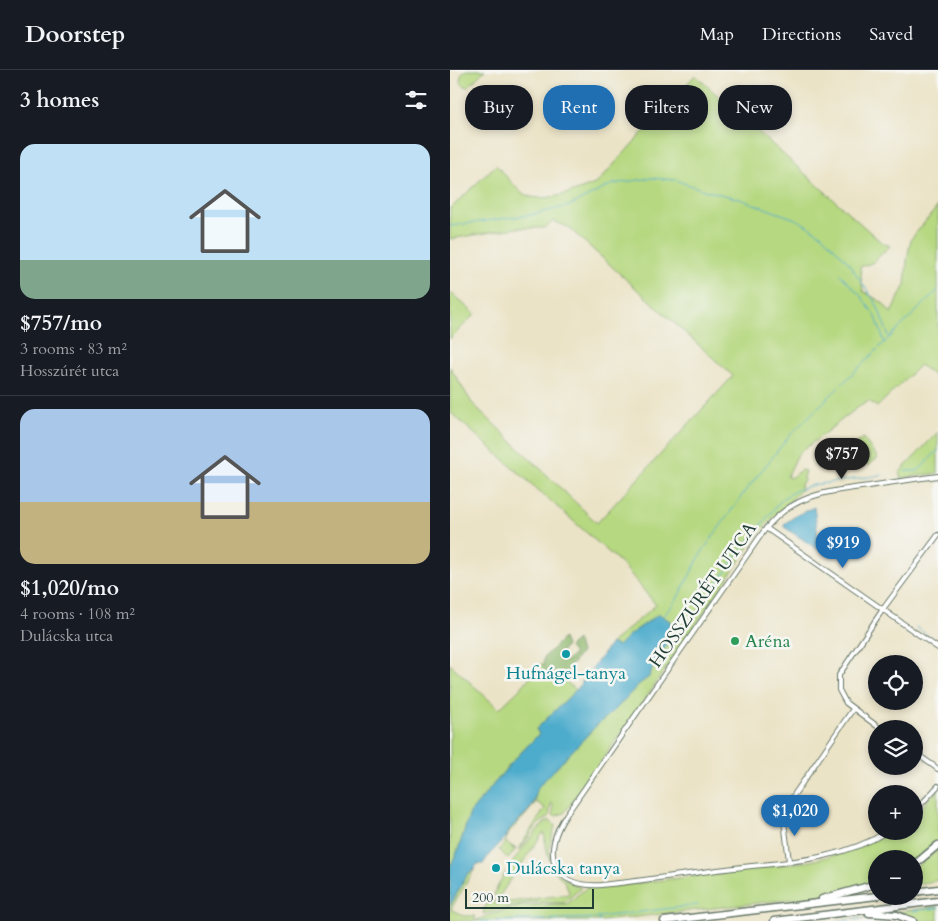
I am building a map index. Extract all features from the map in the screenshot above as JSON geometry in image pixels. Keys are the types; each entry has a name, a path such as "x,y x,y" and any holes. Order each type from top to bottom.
{"highway":[{"path":"923,858 938,845"},
{"path":"797,906 868,886"},
{"path":"923,891 938,889"},
{"path":"664,921 868,897"},
{"path":"774,921 938,901"},
{"path":"826,915 882,913 897,915 913,921"}],"street":[{"name":"HOSSZÚRÉT UTCA","path":"790,861 608,885 583,885 564,876 555,864 552,854 552,843 557,829 766,528 784,510 812,496 827,492 938,476"},
{"path":"766,528 938,648"},
{"path":"868,720 846,704 839,690 839,675 883,609 938,535"},
{"path":"853,709 786,808 784,821 790,861 810,860 845,851 871,840"},
{"path":"923,758 938,769"},
{"path":"923,802 938,786"}],"green space":[{"path":"466,70 485,70 470,85 465,86 460,82 461,75"},
{"path":"695,75 706,85 686,85"},
{"path":"708,87 718,96 718,130 756,130 881,242 890,246 872,263 860,267 863,291 883,303 891,313 905,285 911,239 938,206 938,379 920,365 877,407 869,401 857,408 798,454 787,477 790,478 801,470 805,471 804,480 800,486 801,490 759,532 633,717 564,813 556,816 553,815 553,804 551,803 549,817 538,824 518,850 545,808 536,802 531,809 535,801 537,787 596,726 616,709 638,685 649,677 669,641 671,628 670,621 659,614 629,635 618,646 611,643 656,605 623,565 450,412 450,367 472,403 597,523 733,376 568,227 553,221 545,228 516,228 450,239 450,209 496,165 520,191 531,197 550,197 597,183 645,130 708,130"},
{"path":"451,293 475,314 450,339 450,295"},
{"path":"938,432 938,473 901,478 899,473"},
{"path":"863,438 878,458 868,466 853,446"},
{"path":"563,638 566,646 558,656 561,661 567,661 574,654 569,647 577,640 581,652 564,676 547,673 543,668 544,657"},
{"path":"542,663 576,690 536,729 539,734 511,763 470,813 458,850 450,867 450,664 499,709 519,690"},
{"path":"938,789 938,840 923,853 923,850 868,850 868,885 819,896 601,921 475,921 524,905 567,904 586,888 601,888 811,861 854,850 873,840 923,840 923,805"},
{"path":"529,811 510,831 506,840 509,830"},
{"path":"547,821 551,821 555,826 550,842 551,861 554,867 562,877 581,888 564,903 529,902 483,914 485,906 491,901 496,901 495,904 569,894 565,883 555,872 551,864 543,833 498,898 494,895 502,878 517,856"},
{"path":"505,842 518,850 511,847 515,850 508,859 499,850"},
{"path":"938,850 938,880 923,883 923,861"},
{"path":"474,870 451,909 463,916 475,916 475,921 450,921 450,906 468,873"},
{"path":"938,906 938,921 918,921 898,912"}],"water":[{"path":"814,507 820,551 784,527 784,524 797,515"},
{"path":"659,614 670,621 669,641 649,677 638,685 616,709 596,726 538,787 529,810 509,830 506,837 483,864 477,864 474,870 468,873 450,906 450,867 458,850 470,813 511,763 539,734 536,729 576,690 611,643 618,646 629,635"}],"waterway":[{"path":"450,226 530,215 569,206 613,184 651,178 675,180 740,199 798,220 822,235 848,262 877,305 889,337"},
{"path":"840,274 861,296 876,317 884,341"},
{"path":"663,617 677,599 702,552 743,494 790,435 938,290"},
{"path":"905,471 918,471 938,450"},
{"path":"695,616 739,552 783,498 797,490 813,485 882,475"},
{"path":"916,627 938,643"},
{"path":"599,917 698,905"},
{"path":"913,911 938,908"},
{"path":"837,921 877,917"},
{"path":"481,921 599,918 599,921"}],"place":[{"name":"Aréna","path":"735,641"},
{"name":"Hufnágel-tanya","path":"566,654"},
{"name":"Dulácska tanya","path":"496,868"}]}
